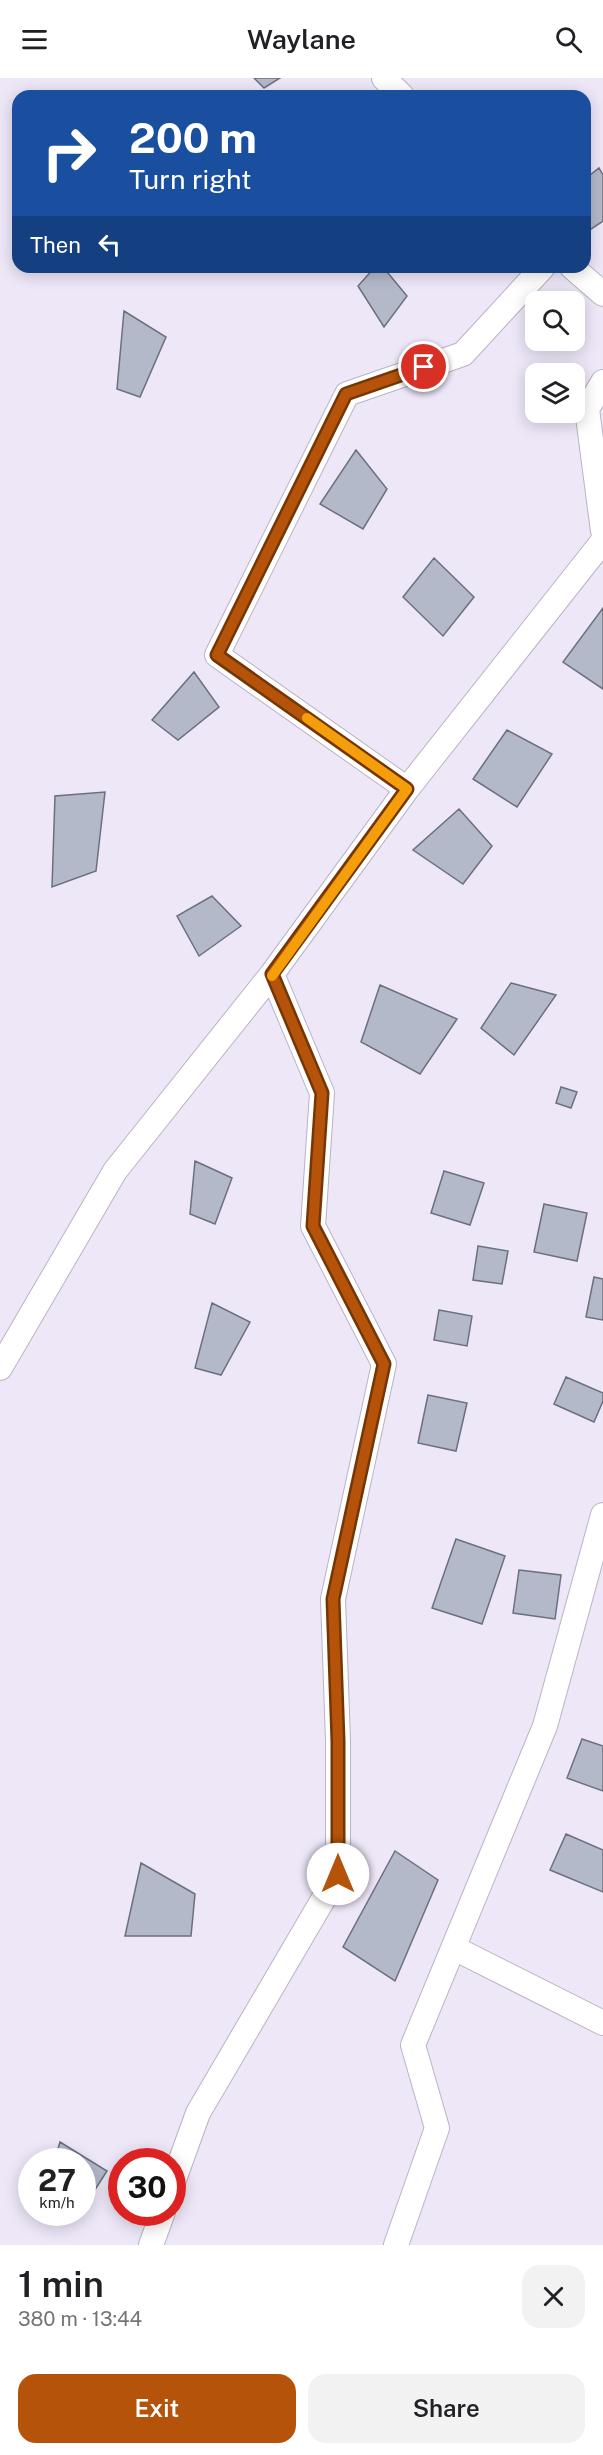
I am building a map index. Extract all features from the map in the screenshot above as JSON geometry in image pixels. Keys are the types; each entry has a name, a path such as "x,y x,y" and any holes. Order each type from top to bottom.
{"street":[{"path":"384,78 396,90"},
{"path":"407,789 217,655 346,394 462,354 537,273"},
{"path":"579,273 603,294"},
{"path":"603,382 587,409 603,531"},
{"path":"0,1368 115,1171 272,974 407,789 603,541"},
{"path":"185,2148 198,2113 338,1874 338,1741 333,1599 384,1364 313,1226 322,1093 272,974"},
{"path":"396,2245 437,2128 413,2045 545,1726 603,1515"},
{"path":"454,1948 603,2023"},
{"path":"151,2245 158,2226"}],"building":[{"path":"254,78 280,78 264,88"},
{"path":"599,168 603,175 603,221 591,229 591,174"},
{"path":"370,273 388,273 407,296 384,327 358,286"},
{"path":"124,311 166,337 140,397 117,389"},
{"path":"356,450 387,489 363,529 320,504"},
{"path":"434,558 474,597 443,636 403,597"},
{"path":"603,608 603,689 563,662"},
{"path":"194,672 219,707 178,740 152,720"},
{"path":"507,730 552,754 517,807 473,779"},
{"path":"105,792 96,871 52,887 55,796"},
{"path":"459,809 492,846 463,884 413,850"},
{"path":"212,896 241,926 199,956 177,916"},
{"path":"511,983 556,995 514,1055 481,1028"},
{"path":"380,985 457,1019 420,1074 361,1042"},
{"path":"561,1087 577,1092 571,1108 556,1103"},
{"path":"195,1161 232,1178 215,1224 190,1214"},
{"path":"444,1171 484,1183 470,1225 431,1213"},
{"path":"544,1204 587,1213 577,1261 534,1252"},
{"path":"478,1246 508,1251 502,1284 473,1280"},
{"path":"594,1277 603,1279 603,1320 586,1317"},
{"path":"212,1303 250,1322 221,1375 195,1368"},
{"path":"439,1310 472,1316 467,1346 434,1340"},
{"path":"566,1377 603,1393 603,1401 594,1422 554,1404"},
{"path":"428,1395 467,1403 456,1451 418,1443"},
{"path":"456,1539 505,1556 482,1624 432,1608"},
{"path":"519,1570 561,1575 555,1619 513,1613"},
{"path":"582,1739 603,1746 603,1791 567,1778"},
{"path":"566,1834 603,1850 603,1892 550,1870"},
{"path":"395,1851 438,1880 395,1981 343,1947"},
{"path":"141,1863 195,1894 191,1936 125,1936"},
{"path":"60,2142 70,2148 58,2148"},
{"path":"96,2164 107,2171 96,2188"}],"slow traffic":[{"path":"272,976 407,789 307,718"}],"route":[{"path":"338,1874 338,1741 333,1599 384,1364 313,1226 322,1093 272,974 407,789 217,655 346,394 424,367"}]}
